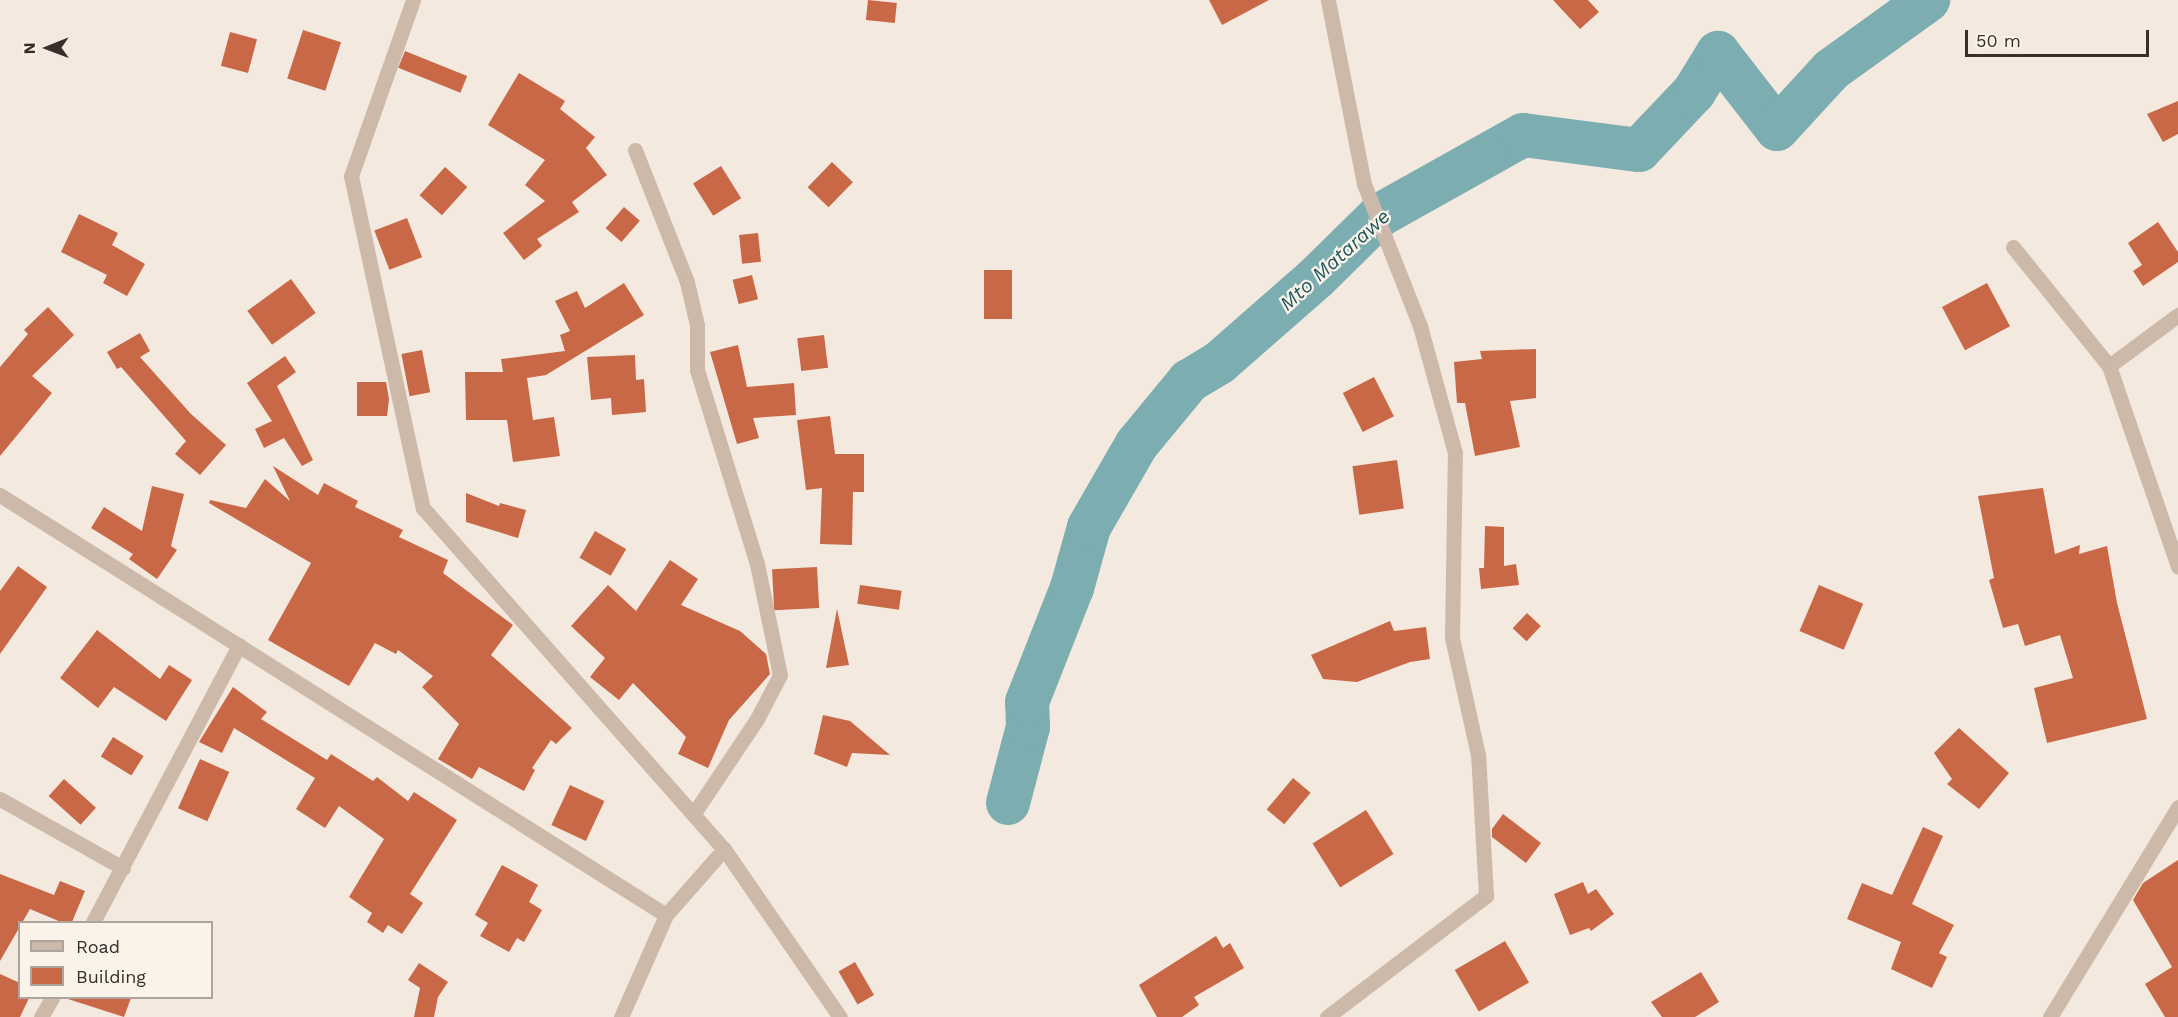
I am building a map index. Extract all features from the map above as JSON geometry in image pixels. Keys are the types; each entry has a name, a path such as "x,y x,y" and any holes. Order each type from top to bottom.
{"street":[{"path":"413,0 351,176 423,508 724,849 840,1017"},
{"path":"1328,0 1364,184 1420,326 1455,453 1452,638 1478,754 1486,896 1328,1017"},
{"path":"635,150 687,282 697,326 698,370 758,564 780,675 757,719 694,813"},
{"path":"2013,247 2109,366 2178,566"},
{"path":"2109,366 2178,315"},
{"path":"0,495 666,915"},
{"path":"94,921 239,645"},
{"path":"0,799 123,868"},
{"path":"2050,1017 2178,807"},
{"path":"621,1017 666,915 724,849"},
{"path":"41,1017 51,999"}],"building":[{"path":"868,0 897,3 895,23 866,20"},
{"path":"1209,0 1269,0 1222,25"},
{"path":"1553,0 1588,0 1599,12 1580,29"},
{"path":"303,30 341,42 325,91 287,79"},
{"path":"230,32 257,39 248,73 221,66"},
{"path":"405,51 467,76 460,93 398,68"},
{"path":"519,73 565,101 560,109 595,137 586,148 607,175 572,202 579,212 537,239 542,246 524,260 503,233 545,201 525,185 545,160 488,125"},
{"path":"2178,101 2178,134 2163,142 2147,114"},
{"path":"832,162 853,182 829,207 808,187"},
{"path":"721,166 741,198 713,216 693,183"},
{"path":"445,167 467,187 442,215 420,195"},
{"path":"624,207 640,221 621,242 606,228"},
{"path":"79,214 118,233 112,245 145,264 127,296 103,283 107,275 61,252"},
{"path":"407,218 422,257 389,270 374,231"},
{"path":"2158,222 2178,252 2178,262 2143,286 2133,271 2142,265 2128,243"},
{"path":"758,233 761,262 742,264 739,235"},
{"path":"984,270 1012,270 1012,319 984,319"},
{"path":"752,275 758,299 739,304 733,280"},
{"path":"291,279 316,313 272,345 247,311"},
{"path":"624,283 644,315 546,375 527,378 533,420 554,417 560,456 513,462 507,420 466,420 465,372 503,372 501,359 565,351 560,335 570,331 555,301 577,291 585,308"},
{"path":"1987,283 2010,326 1965,350 1942,307"},
{"path":"48,307 74,335 32,376 52,393 0,456 0,367 28,334 24,330"},
{"path":"140,333 150,351 140,357 191,414 226,445 200,475 175,454 186,441 121,367 117,369 107,352"},
{"path":"824,335 828,368 801,371 797,338"},
{"path":"738,345 747,387 794,383 796,415 753,418 759,438 737,444 710,352"},
{"path":"1536,349 1536,398 1510,401 1520,447 1475,456 1465,403 1457,403 1454,362 1482,359 1480,351"},
{"path":"422,350 430,392 410,396 401,354"},
{"path":"635,355 636,380 644,379 646,412 612,415 611,398 591,400 587,357"},
{"path":"285,356 296,372 277,386 313,460 302,466 284,438 264,448 255,429 272,421 247,383"},
{"path":"1374,377 1394,416 1363,432 1343,393"},
{"path":"357,382 386,382 389,399 387,416 357,416"},
{"path":"830,416 835,454 864,454 864,492 853,492 852,545 820,544 822,488 806,490 797,420"},
{"path":"1397,460 1404,509 1359,515 1352,466"},
{"path":"273,466 318,495 324,483 358,501 355,507 403,530 399,537 448,560 443,573 513,625 491,655 572,728 556,744 551,740 532,768 535,770 524,791 479,767 472,779 438,759 459,724 422,687 433,676 398,650 396,654 375,643 349,686 268,640 311,563 209,503 210,500 246,508 265,479 290,501"},
{"path":"152,486 184,494 171,546 177,550 157,579 129,559 133,554 91,528 104,507 142,531"},
{"path":"2043,488 2055,554 2080,545 2079,554 2107,546 2117,603 2147,719 2047,743 2034,688 2073,678 2060,635 2025,646 2018,624 2003,628 1989,580 1994,578 1978,496"},
{"path":"466,493 499,506 500,503 526,510 518,538 466,522"},
{"path":"1485,526 1504,527 1504,566 1516,564 1519,585 1481,589 1479,568 1484,568"},
{"path":"595,531 626,549 611,576 580,558"},
{"path":"670,560 698,579 681,605 740,631 766,654 770,674 729,720 708,768 678,754 686,737 633,683 619,700 590,677 605,658 571,626 608,585 636,611"},
{"path":"18,566 47,587 0,654 0,591"},
{"path":"817,567 819,608 774,610 772,569"},
{"path":"860,585 902,591 899,610 857,604"},
{"path":"1819,585 1863,604 1844,650 1799,631"},
{"path":"837,609 849,665 826,668"},
{"path":"1527,613 1541,626 1527,641 1513,628"},
{"path":"1390,621 1394,631 1426,627 1430,659 1410,662 1357,682 1323,679 1311,655"},
{"path":"97,630 160,679 169,665 192,680 166,721 114,687 98,708 60,678"},
{"path":"233,687 267,712 261,719 327,760 331,754 373,781 377,777 408,801 414,792 457,820 410,894 423,903 402,934 388,925 383,933 367,922 372,913 349,897 384,839 339,806 325,828 296,809 315,778 234,728 222,753 199,742"},
{"path":"823,715 850,721 890,755 852,753 847,767 814,754"},
{"path":"1959,728 2009,773 1979,809 1947,784 1952,779 1934,753"},
{"path":"113,737 144,756 131,776 101,757"},
{"path":"200,759 229,772 207,821 178,808"},
{"path":"1293,778 1311,793 1284,824 1267,809"},
{"path":"64,779 96,808 81,825 49,796"},
{"path":"570,785 604,801 586,841 551,825"},
{"path":"1366,810 1394,854 1340,887 1313,843"},
{"path":"1503,814 1541,843 1526,863 1492,837 1492,829"},
{"path":"1923,827 1943,836 1912,904 1954,925 1939,953 1947,957 1932,988 1891,969 1901,942 1847,919 1862,883 1892,895"},
{"path":"2178,860 2178,1017 2165,1017 2145,984 2172,967 2133,900 2143,883"},
{"path":"502,865 538,885 529,902 542,910 524,942 517,938 509,952 480,936 488,923 475,915"},
{"path":"0,874 54,895 60,881 85,891 72,921 59,921 30,909 23,921 18,921 18,930 0,961"},
{"path":"1583,882 1588,894 1596,889 1614,914 1591,931 1589,928 1570,935 1554,894"},
{"path":"1216,936 1223,948 1230,943 1244,968 1194,997 1199,1005 1182,1017 1157,1017 1139,985"},
{"path":"1505,941 1529,983 1479,1012 1455,970"},
{"path":"855,962 874,995 858,1004 839,972"},
{"path":"419,963 448,982 438,997 434,1017 414,1017 420,988 408,980"},
{"path":"1701,972 1719,1002 1695,1017 1662,1017 1651,1002"},
{"path":"0,974 18,982 18,999 29,999 20,1017 0,1017"},
{"path":"68,999 131,999 124,1017"}],"waterway":[{"name":"Mto Matarawe","path":"1008,803 1028,727 1027,702 1072,588 1089,527 1137,444 1189,381 1219,363 1316,278 1380,215 1523,135 1639,150 1694,92 1718,53 1777,129 1831,70 1928,0"}]}
